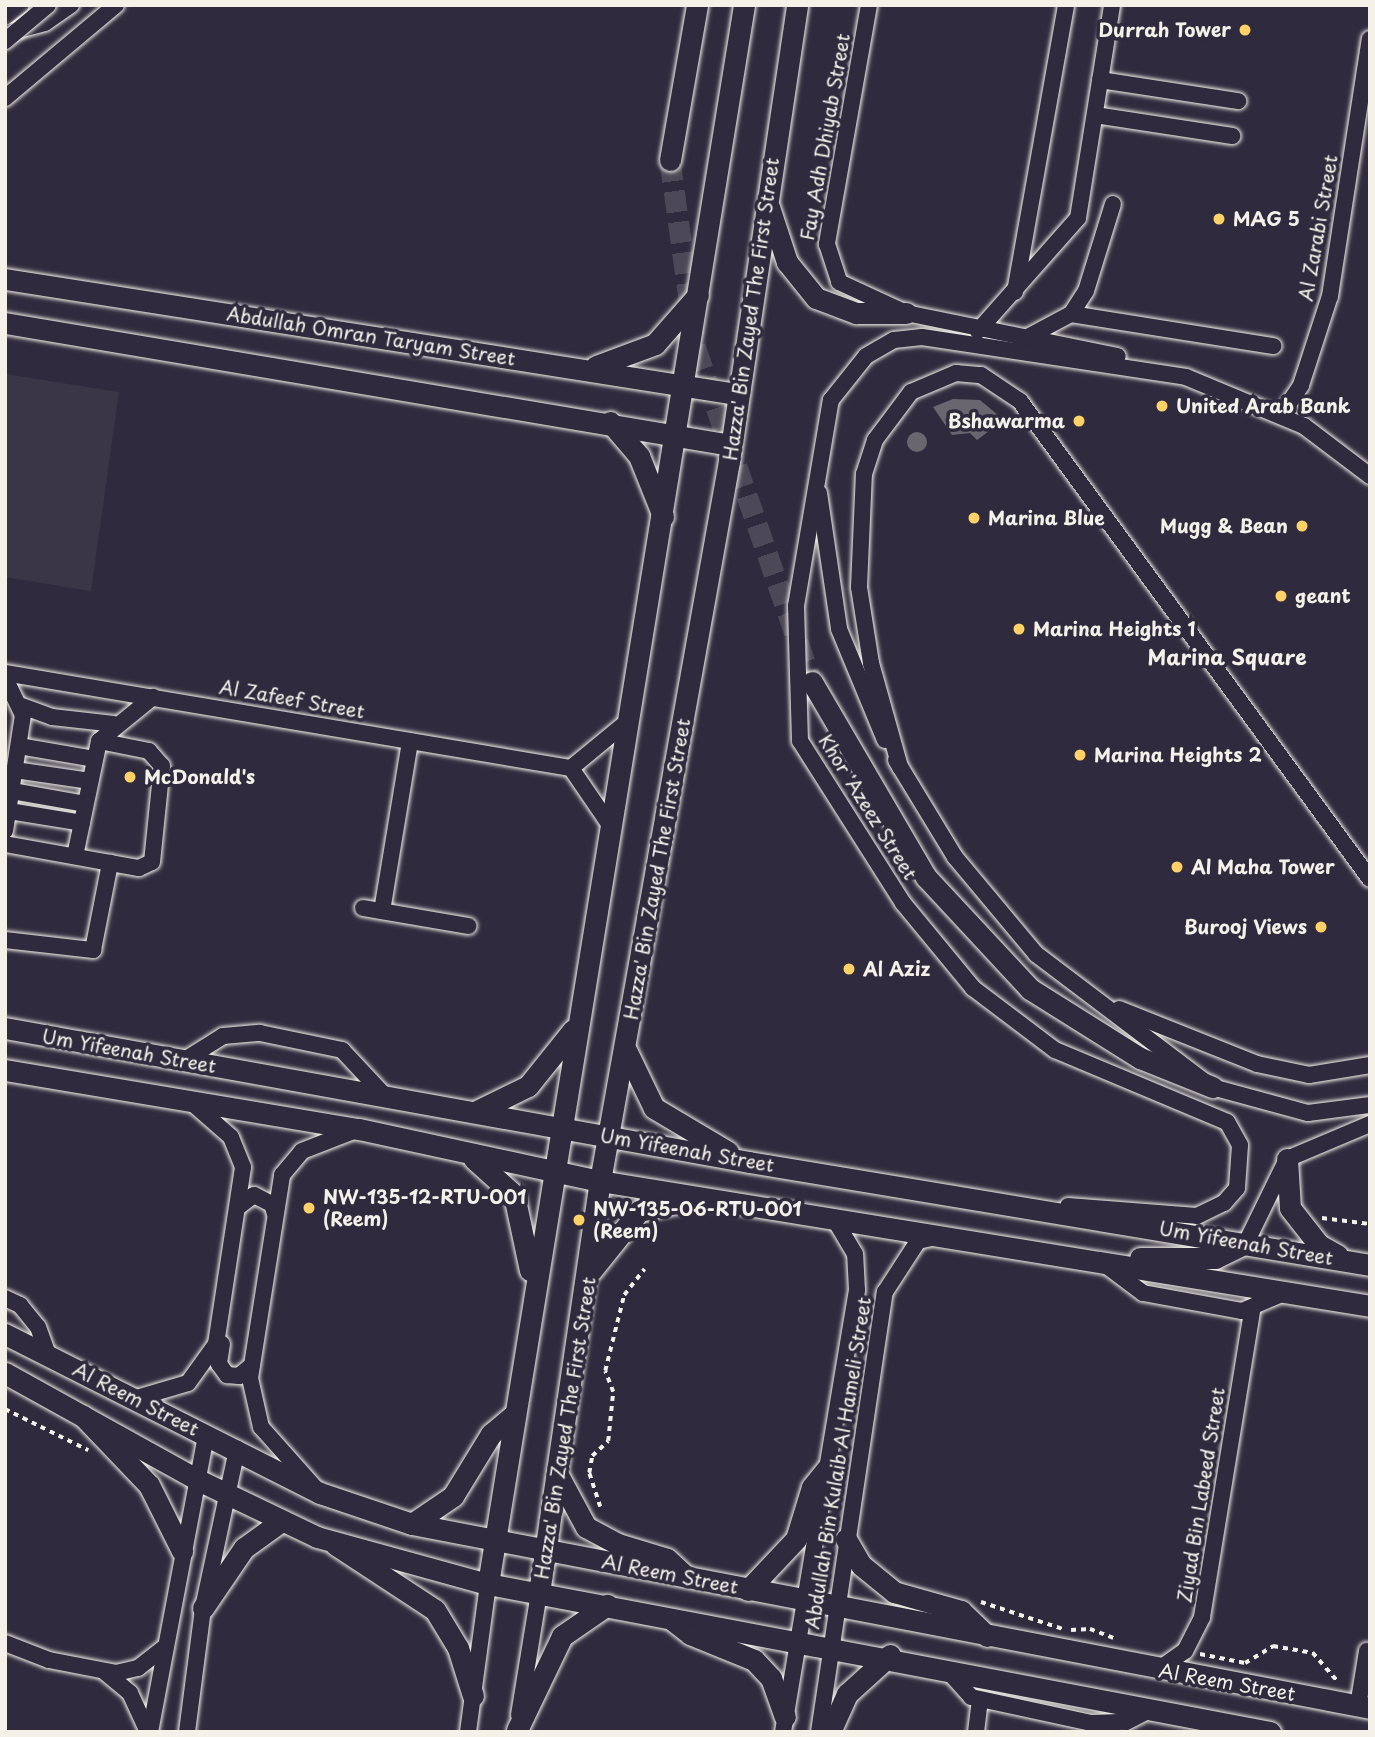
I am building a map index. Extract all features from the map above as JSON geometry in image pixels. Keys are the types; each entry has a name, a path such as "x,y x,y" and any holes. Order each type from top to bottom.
{"main road":[{"path":"670,160 697,5"},
{"path":"488,1584 552,1170 678,435 744,5"},
{"name":"Hazza' Bin Zayed The First Street","path":"539,1593 590,1273 600,1181 730,445 797,5"},
{"path":"767,195 778,240 807,291 856,313 906,313"},
{"name":"Abdullah Omran Taryam Street","path":"5,279 737,394"},
{"path":"587,369 644,352 699,293"},
{"path":"5,323 610,422 730,445"},
{"path":"610,422 639,456 663,517"},
{"path":"812,682 926,877 1030,989 1140,1058 1212,1087"},
{"path":"475,1112 528,1086 578,1023"},
{"name":"Um Yifeenah Street","path":"5,1028 560,1125 609,1137 749,1162 996,1200 1370,1265"},
{"path":"626,1044 638,1085 654,1108 749,1162"},
{"path":"5,1070 192,1104 359,1129 600,1181 708,1196 1370,1306"},
{"path":"454,1148 489,1166 514,1195 534,1300"},
{"path":"1287,1158 1285,1192 1297,1223 1348,1261"},
{"path":"590,1273 639,1211 708,1196"},
{"path":"1103,1263 1215,1258 1247,1243"},
{"name":"Al Reem Street","path":"5,1334 137,1398 320,1493 412,1524 1159,1670 1363,1700"},
{"name":"Al Reem Street","path":"5,1373 81,1411 196,1479 280,1522 332,1541 488,1584 890,1656 947,1670 1151,1709 1212,1726 1270,1732"},
{"path":"81,1411 92,1431 149,1485 181,1551"},
{"path":"412,1524 453,1496 491,1434 515,1414"},
{"path":"748,1590 796,1539 812,1486 830,1465"},
{"path":"558,1471 571,1508 586,1527 667,1559 686,1577"},
{"path":"203,1608 244,1548 280,1522"},
{"path":"846,1539 862,1565 894,1592 961,1611 987,1636"},
{"path":"332,1541 435,1610 458,1648 473,1696"},
{"path":"517,1731 562,1636 607,1605"},
{"path":"670,1617 690,1634 754,1660 771,1678 784,1724"},
{"path":"830,1732 847,1694 890,1656"}],"street":[{"path":"5,16 21,5"},
{"path":"5,41 48,5"},
{"path":"5,33 33,29 71,5"},
{"path":"5,98 116,5"},
{"name":"Fay Adh Dhiyab Street","path":"869,5 827,254 846,289 906,313"},
{"path":"1015,294 1066,5"},
{"path":"978,331 1015,294 1078,218 1112,5"},
{"name":"Al Zarabi Street","path":"1281,415 1301,385 1330,296 1370,39"},
{"path":"1100,80 1238,101"},
{"path":"1095,115 1232,136"},
{"path":"1023,340 1071,314 1086,291 1113,204"},
{"name":"Khor 'Azeez Street","path":"906,313 978,331 1151,363 1281,415 1370,476"},
{"path":"1071,314 1273,346"},
{"name":"Khor 'Azeez Street","path":"996,1200 1197,1216 1224,1203 1237,1188 1240,1145 1227,1122 1055,1050 973,988 851,828 800,741 795,700 796,606 831,400 851,370 894,340 922,337 1186,377"},
{"path":"900,767 871,663 859,587 864,474 875,440 911,392 933,378 981,375 1020,401 1370,879"},
{"path":"818,487 839,629 868,707 900,767 988,902 1036,954 1212,1087 1308,1112 1370,1105"},
{"name":"Al Zafeef Street","path":"5,673 571,768"},
{"path":"5,678 22,706 19,746 5,831"},
{"path":"75,856 99,741 114,724 153,697"},
{"path":"22,706 52,717 114,724"},
{"path":"612,828 571,768 628,721"},
{"path":"5,844 139,868 152,862 164,772 149,751 99,741"},
{"path":"382,911 410,741"},
{"path":"19,746 94,759"},
{"path":"15,770 90,781"},
{"path":"12,791 85,804"},
{"path":"9,811 82,823"},
{"path":"5,940 93,950 110,863"},
{"path":"363,908 468,926"},
{"path":"1094,999 1257,1064 1309,1075 1370,1065"},
{"path":"183,1061 223,1036 260,1033 342,1050 385,1096"},
{"path":"137,1398 173,1391 206,1366 223,1297 238,1207 240,1154 225,1130 192,1104"},
{"path":"1247,1243 1287,1158 1370,1124"},
{"path":"320,1493 261,1427 250,1400 252,1365 275,1214 291,1162 317,1143 359,1129"},
{"path":"238,1207 254,1195 272,1204 275,1214"},
{"name":"Abdullah Bin Kulaib Al Hameli Street","path":"784,1724 808,1600 855,1302 855,1254 833,1217"},
{"name":"Abdullah Bin Kulaib Al Hameli Street","path":"819,1732 846,1539 883,1311 892,1272 918,1241 947,1235"},
{"path":"1103,1263 1143,1293 1252,1310 1284,1293"},
{"path":"223,1297 222,1370 239,1376 252,1365"},
{"path":"5,1298 20,1305 38,1327 48,1354"},
{"path":"855,1302 883,1311"},
{"name":"Ziyad Bin Labeed Street","path":"1159,1670 1185,1651 1202,1617 1252,1310"},
{"path":"149,1732 181,1551 206,1434"},
{"path":"187,1732 203,1608 237,1449"},
{"path":"468,1732 488,1584"},
{"name":"Hazza' Bin Zayed The First Street","path":"517,1731 539,1593"},
{"path":"5,1643 105,1672 138,1668 165,1647"},
{"path":"1363,1700 1367,1651"},
{"path":"947,1670 964,1692 981,1700 1100,1724 1126,1722 1151,1709"},
{"path":"105,1672 130,1693 149,1732"},
{"path":"976,1732 981,1700"}],"path":[{"path":"1297,1223 1308,1216 1370,1224"},
{"path":"600,1507 589,1473 592,1456 608,1441 613,1392 605,1371 625,1295 644,1269"},
{"path":"5,1409 92,1452"},
{"path":"973,1601 1124,1642"},
{"path":"1185,1651 1245,1663 1273,1646 1313,1653 1335,1681 1363,1700"}],"shaded area":[{"path":"5,374 119,392 91,591 5,577"},
{"path":"953,399 980,400 1004,420 977,440 970,433 952,435 933,407"},
{"path":"917,432 924,435 927,442 924,449 917,452 910,449 907,442 910,435"}],"tunnel":[{"path":"670,160 696,349 812,682"}],"place":[{"name":"Durrah Tower","path":"1245,30"},
{"name":"MAG 5","path":"1219,219"},
{"name":"United Arab Bank","path":"1162,406"},
{"name":"Bshawarma","path":"1079,421"},
{"name":"Marina Blue","path":"974,518"},
{"name":"Mugg & Bean","path":"1302,526"},
{"name":"geant","path":"1281,596"},
{"name":"Marina Heights 1","path":"1019,629"},
{"name":"Marina Heights 2","path":"1080,755"},
{"name":"McDonald's","path":"130,777"},
{"name":"Al Maha Tower","path":"1177,867"},
{"name":"Burooj Views","path":"1321,927"},
{"name":"Al Aziz","path":"849,969"},
{"name":"NW-135-12-RTU-001 (Reem)","path":"309,1208"},
{"name":"NW-135-06-RTU-001 (Reem)","path":"579,1220"}],"district":[{"name":"Marina Square","path":"1227,656"}]}
